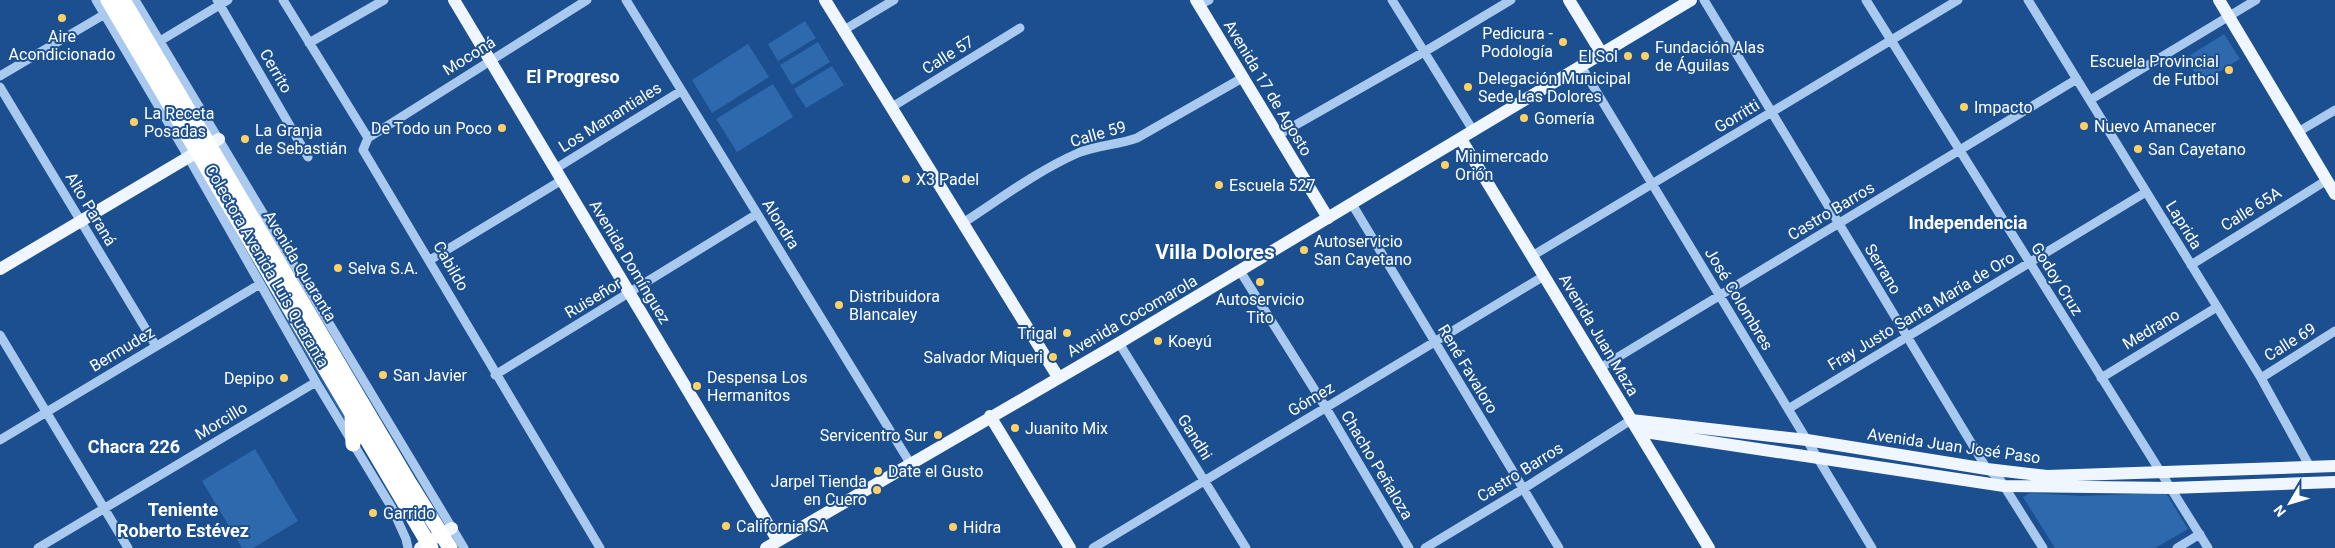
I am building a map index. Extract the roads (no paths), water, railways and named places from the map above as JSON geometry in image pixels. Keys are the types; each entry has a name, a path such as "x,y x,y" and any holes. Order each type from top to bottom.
{"highway":[{"name":"Avenida Quaranta","path":"123,0 426,546"},
{"name":"Avenida Quaranta","path":"107,7 204,148 447,531 450,548"},
{"path":"352,413 353,444"}],"main road":[{"name":"Avenida Domínguez","path":"454,0 778,541"},
{"path":"825,0 1058,377"},
{"path":"1569,0 1602,54"},
{"name":"Avenida Cocomarola","path":"766,548 990,416 1119,343 1474,132 1691,0"},
{"path":"2219,0 2335,194"},
{"name":"Avenida 17 de Agosto","path":"1201,2 1328,218"},
{"name":"Avenida Juan Maza","path":"1461,139 1709,548"},
{"path":"0,269 204,148"},
{"path":"990,416 1070,548"},
{"name":"Avenida Juan José Paso","path":"1630,420 1807,440 1986,469 2047,476 2335,466"},
{"name":"Avenida Juan José Paso","path":"1638,431 2004,486 2171,488 2333,485"},
{"path":"426,546 447,531"}],"street":[{"path":"0,76 107,7 96,0"},
{"name":"Colectora Avenida Luis Quaranta","path":"135,0 160,41 260,284 316,382 392,508 408,548"},
{"name":"Cabildo","path":"283,0 368,138 363,150 430,260 495,375 600,548"},
{"path":"309,43 384,0"},
{"name":"Alondra","path":"626,0 910,463"},
{"path":"844,30 894,0"},
{"path":"1392,0 1474,132"},
{"path":"1278,135 1511,0"},
{"name":"Serrano","path":"1704,0 1986,469 1998,478 2004,486 2043,548"},
{"name":"Godoy Cruz","path":"1866,0 2159,472 2171,488"},
{"name":"Gorritti","path":"1532,256 1958,0"},
{"name":"Laprida","path":"2028,0 2261,378 2310,467"},
{"path":"2090,100 2256,0"},
{"name":"Moconá","path":"368,138 582,1"},
{"path":"160,41 222,2"},
{"name":"Cerrito","path":"222,2 308,157"},
{"name":"Calle 57","path":"892,107 1020,28"},
{"name":"José Colombres","path":"1581,66 1651,185 1819,459 1870,547"},
{"name":"Calle 59","path":"963,223 1062,161 1080,152 1124,143 1137,138 1244,77"},
{"name":"Castro Barros","path":"1600,368 2077,79"},
{"name":"Alto Paraná","path":"0,87 156,346"},
{"name":"Los Manantiales","path":"430,260 682,91"},
{"path":"2298,132 2335,110"},
{"name":"Calle 65A","path":"2191,264 2327,180"},
{"name":"Fray Justo Santa María de Oro","path":"1788,409 2146,192"},
{"name":"René Favaloro","path":"1352,204 1559,548"},
{"name":"Ruiseñor","path":"495,375 630,294 757,214"},
{"name":"Chacho Peñaloza","path":"1240,271 1326,408 1409,548"},
{"name":"Gómez","path":"1093,548 1544,276"},
{"name":"Bermudez","path":"0,440 260,284"},
{"name":"Medrano","path":"2101,378 2217,307"},
{"name":"Calle 69","path":"2261,378 2335,332"},
{"path":"0,335 128,548"},
{"name":"Gandhi","path":"1119,343 1246,548"},
{"name":"Morcillo","path":"38,548 316,382"},
{"name":"Castro Barros","path":"1425,548 1523,489 1630,420"},
{"path":"2171,488 2208,548"},
{"path":"447,531 464,548"},
{"path":"2177,548 2200,534"}],"place":[{"name":"Aire Acondicionado","path":"62,18"},
{"name":"Pedicura - Podología","path":"1563,42"},
{"name":"El Sol","path":"1628,56"},
{"name":"Fundación Alas de Águilas","path":"1645,56"},
{"name":"Escuela Provincial de Futbol","path":"2229,70"},
{"name":"Delegación Municipal Sede Las Dolores","path":"1468,87"},
{"name":"Impacto","path":"1964,107"},
{"name":"Gomería","path":"1524,118"},
{"name":"La Receta Posadas","path":"134,122"},
{"name":"Nuevo Amanecer","path":"2084,126"},
{"name":"De Todo un Poco","path":"502,128"},
{"name":"La Granja de Sebastián","path":"245,139"},
{"name":"San Cayetano","path":"2138,149"},
{"name":"Minimercado Orión","path":"1445,165"},
{"name":"X3 Padel","path":"906,179"},
{"name":"Escuela 527","path":"1219,185"},
{"name":"Autoservicio San Cayetano","path":"1304,250"},
{"name":"Selva S.A.","path":"338,268"},
{"name":"Autoservicio Tito","path":"1260,282"},
{"name":"Distribuidora Blancaley","path":"839,305"},
{"name":"Trigal","path":"1067,333"},
{"name":"Koeyú","path":"1158,341"},
{"name":"Salvador Miqueri","path":"1053,357"},
{"name":"San Javier","path":"383,375"},
{"name":"Depipo","path":"284,378"},
{"name":"Despensa Los Hermanitos","path":"697,386"},
{"name":"Juanito Mix","path":"1015,428"},
{"name":"Servicentro Sur","path":"938,435"},
{"name":"Date el Gusto","path":"878,471"},
{"name":"Jarpel Tienda en Cuero","path":"877,490"},
{"name":"Garrido","path":"373,513"},
{"name":"California SA","path":"726,526"},
{"name":"Hidra","path":"953,527"}],"district":[{"name":"El Progreso","path":"573,76"},
{"name":"Independencia","path":"1968,222"},
{"name":"Villa Dolores","path":"1215,252"},
{"name":"Chacra 226","path":"134,446"},
{"name":"Teniente Roberto Estévez","path":"183,519"}]}
